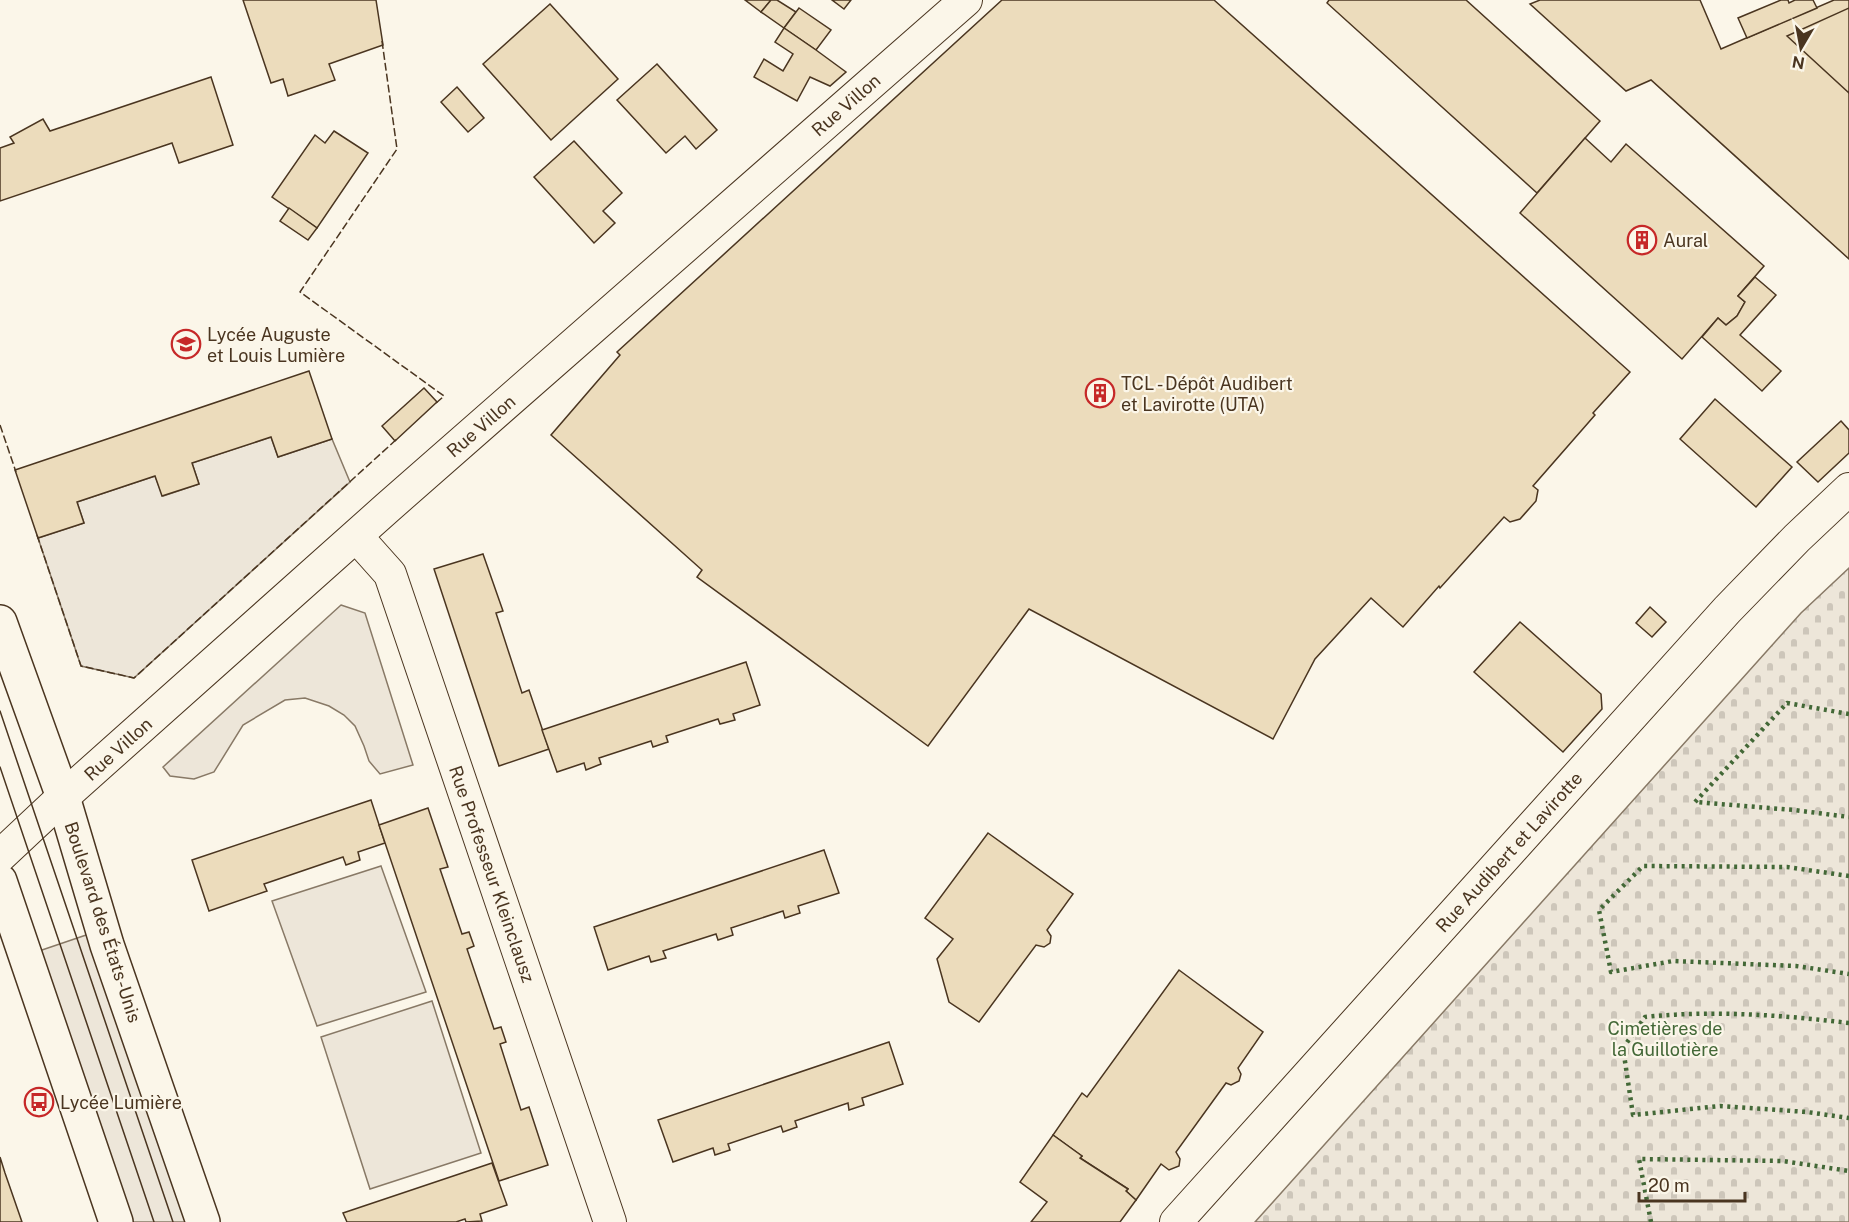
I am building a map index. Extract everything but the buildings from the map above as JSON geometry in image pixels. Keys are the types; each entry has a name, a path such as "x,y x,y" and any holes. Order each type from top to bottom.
{"main road":[{"name":"Boulevard des États-Unis","path":"0,622 63,797 108,945 203,1222"},
{"path":"0,881 116,1222"}],"street":[{"name":"Rue Villon","path":"0,856 405,492 966,0"},
{"name":"Rue Audibert et Lavirotte","path":"1176,1222 1727,610 1797,538 1849,489"},
{"name":"Rue Professeur Kleinclausz","path":"357,537 390,573 610,1222"}],"green space":[{"path":"271,437 278,457 332,439 350,482 134,678 81,666 38,538 84,523 77,502 155,476 163,496 199,484 192,463"},
{"name":"Cimetières de la Guillotière","path":"1849,568 1849,1222 1255,1222 1801,613"},
{"path":"341,605 365,613 413,765 380,774 369,761 355,726 344,715 329,706 305,698 285,700 243,725 214,772 194,779 170,776 163,767"},
{"path":"381,866 426,992 317,1026 272,901"},
{"path":"95,932 193,1222 130,1222 39,951"},
{"path":"432,1001 481,1153 370,1189 321,1037"}],"tram line":[{"path":"0,711 173,1222"},
{"path":"0,767 154,1222"}],"hedge":[{"path":"1849,714 1787,703 1695,802 1849,817"},
{"path":"1849,876 1787,867 1643,866 1599,910 1611,972 1673,961 1796,966 1849,974"},
{"path":"1849,1023 1747,1014 1645,1017 1623,1048 1633,1115 1720,1106 1807,1112 1849,1118"},
{"path":"1651,1222 1639,1159 1783,1161 1849,1171"}],"fence":[{"path":"382,41 397,149 300,292 444,396 435,404"},
{"path":"0,425 16,472"},
{"path":"37,535 81,666 134,678 398,438"}],"place":[{"name":"Aural","path":"1642,240"},
{"name":"Lycée Auguste et Louis Lumière","path":"186,344"},
{"name":"TCL - Dépôt Audibert et Lavirotte (UTA)","path":"1100,393"},
{"name":"Lycée Lumière","path":"39,1102"}]}
